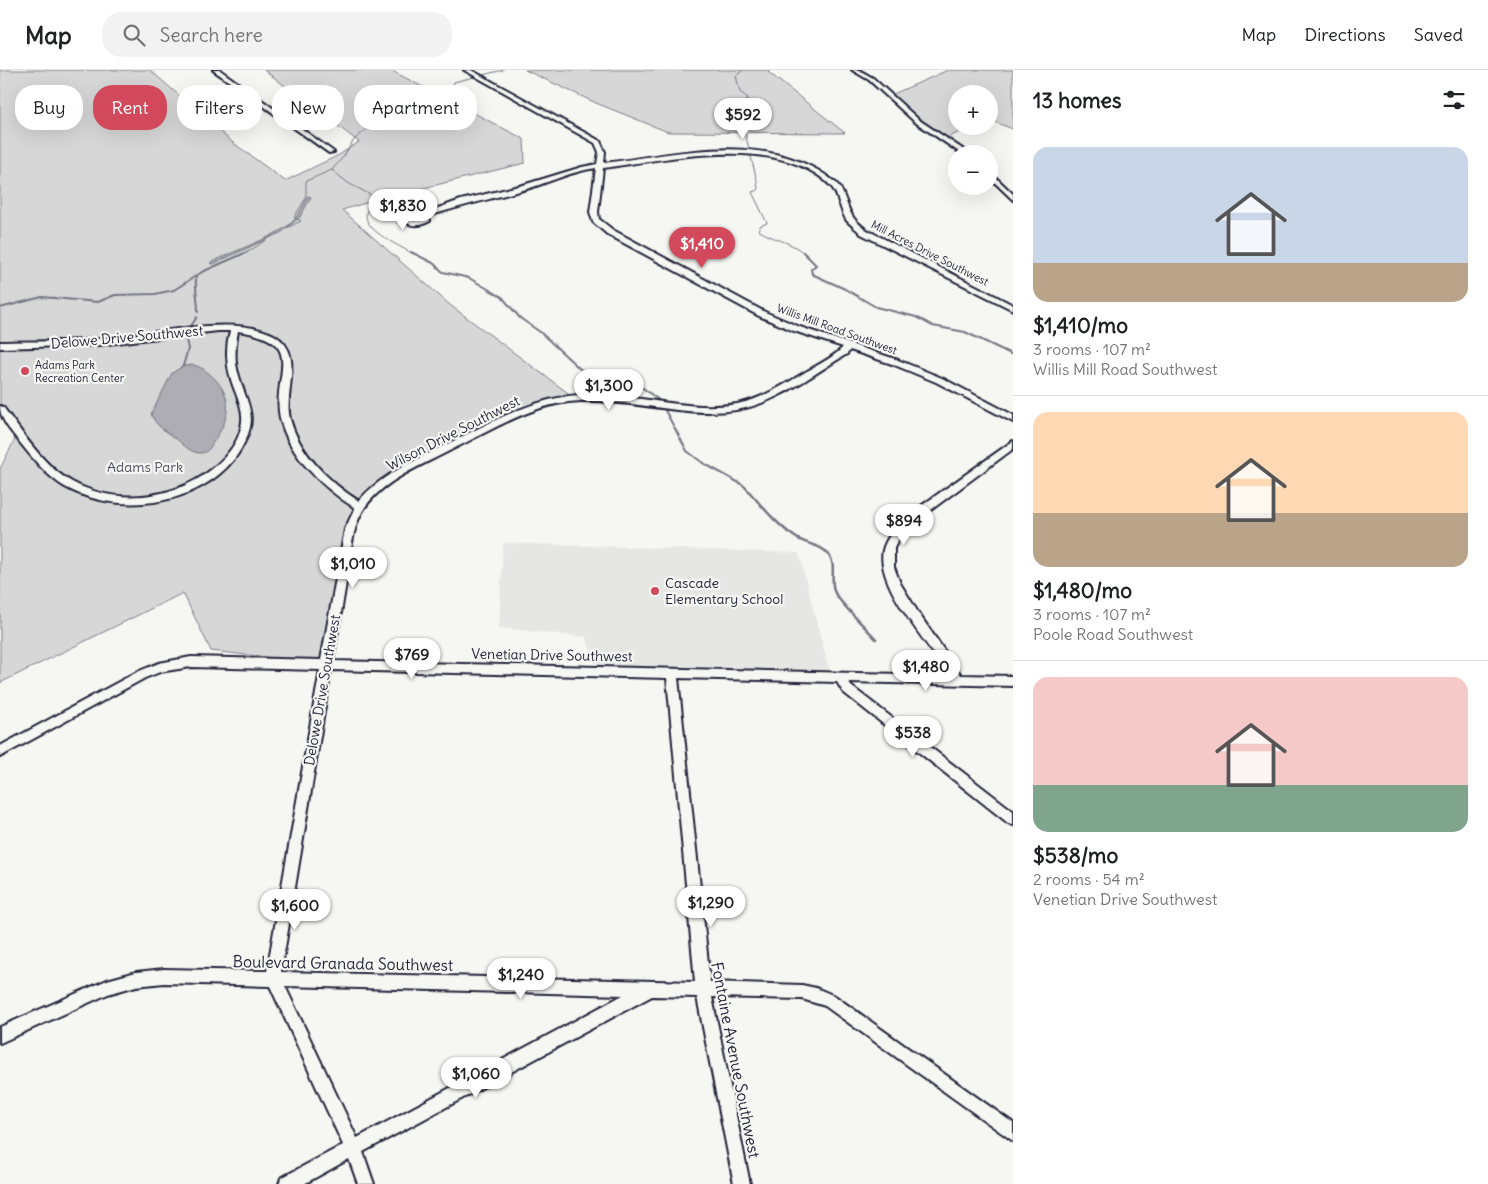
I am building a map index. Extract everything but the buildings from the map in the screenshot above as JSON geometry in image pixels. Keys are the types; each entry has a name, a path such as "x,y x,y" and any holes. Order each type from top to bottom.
{"street":[{"path":"216,70 331,152"},
{"name":"Willis Mill Road Southwest","path":"467,70 591,137 602,148 602,165 594,212 596,220 603,227 762,314 797,329 895,362 939,380 1013,419"},
{"path":"857,70 872,79 917,121 953,145"},
{"name":"Mill Acres Drive Southwest","path":"425,215 464,202 525,187 569,171 602,165 728,151 764,153 787,159 828,180 839,193 850,219 864,232 1013,308"},
{"path":"998,182 1013,198"},
{"path":"0,409 40,461 53,474 69,485 89,494 114,500 138,499 179,491 209,477 222,468 236,451 244,434 247,409 234,377 231,357 231,341 235,328"},
{"name":"Delowe Drive Southwest","path":"0,345 100,342 235,328 263,334 282,347 287,362 283,407 290,434 299,449 311,463 346,498 360,506 350,529 274,966 274,978"},
{"name":"Wilson Drive Southwest","path":"360,506 376,490 399,474 504,419 537,406 564,400 594,398 702,409 739,406 767,396 844,352 848,346"},
{"path":"957,680 894,584 888,564 888,553 896,534 908,521 1013,444"},
{"name":"Venetian Drive Southwest","path":"0,752 141,675 159,668 191,662 1013,681"},
{"name":"Fontaine Avenue Southwest","path":"672,673 703,990 742,1184"},
{"path":"840,677 847,689 1013,819"},
{"name":"Boulevard Granada Southwest","path":"0,1035 107,987 164,976 802,992 830,1001 1013,1133"},
{"path":"274,978 353,1148 366,1184"},
{"path":"287,1184 651,988"}],"shaded area":[{"path":"308,196 311,197 300,217 282,232 213,264 210,263 279,232 288,226 298,214"},
{"path":"193,365 205,370 215,379 225,394 227,402 226,417 219,433 209,449 201,453 190,450 165,431 155,422 151,414 172,373 183,366"},
{"name":"Cascade Elementary School","path":"503,543 799,553 831,678 600,675 586,637 499,628"}],"green space":[{"name":"Adams Park","path":"0,70 150,70 177,94 177,130 218,130 285,181 339,155 359,142 343,130 344,85 284,85 264,70 390,70 419,85 354,85 354,130 477,130 477,115 524,139 525,163 342,210 450,305 576,399 542,402 509,416 380,487 356,508 321,663 211,651 183,593 0,683 0,469 17,435 0,411"},
{"path":"525,70 771,70 768,72 845,133 668,132 596,103"},
{"path":"948,70 1013,70 1013,129 998,123 998,85 948,85 948,135 954,135 947,138 913,117 891,95"}],"waterway":[{"path":"332,170 344,156 353,141 376,121 414,103 451,100 458,94 457,88 453,85 454,82 503,70"},
{"path":"743,70 736,76 740,92 748,98 740,113 757,181 758,190 752,192 767,223 760,226 758,230 794,246 805,254"},
{"path":"285,229 301,221 294,217 306,198 306,181 332,170"},
{"path":"332,170 348,183 371,195 374,201 367,210 366,218 370,225 386,239 413,254"},
{"path":"245,254 272,236"},
{"path":"0,308 42,297 98,302 115,295 155,294 174,290 202,272 247,252"},
{"path":"411,252 433,263 443,272 469,278 502,297 520,318 540,332 580,369 589,373 621,376 631,379 660,401 687,451 703,463 746,488"},
{"path":"805,254 816,265 811,269 812,274 845,289 876,307 916,317 933,326 965,332 1013,355"},
{"path":"196,277 198,312"},
{"path":"183,366 188,349 185,335 197,317"},
{"path":"746,488 788,532 799,540 826,551 831,559 835,593 847,609 876,639"}],"place":[{"name":"Adams Park Recreation Center","path":"25,371"},
{"name":"Cascade Elementary School","path":"655,591"}]}
